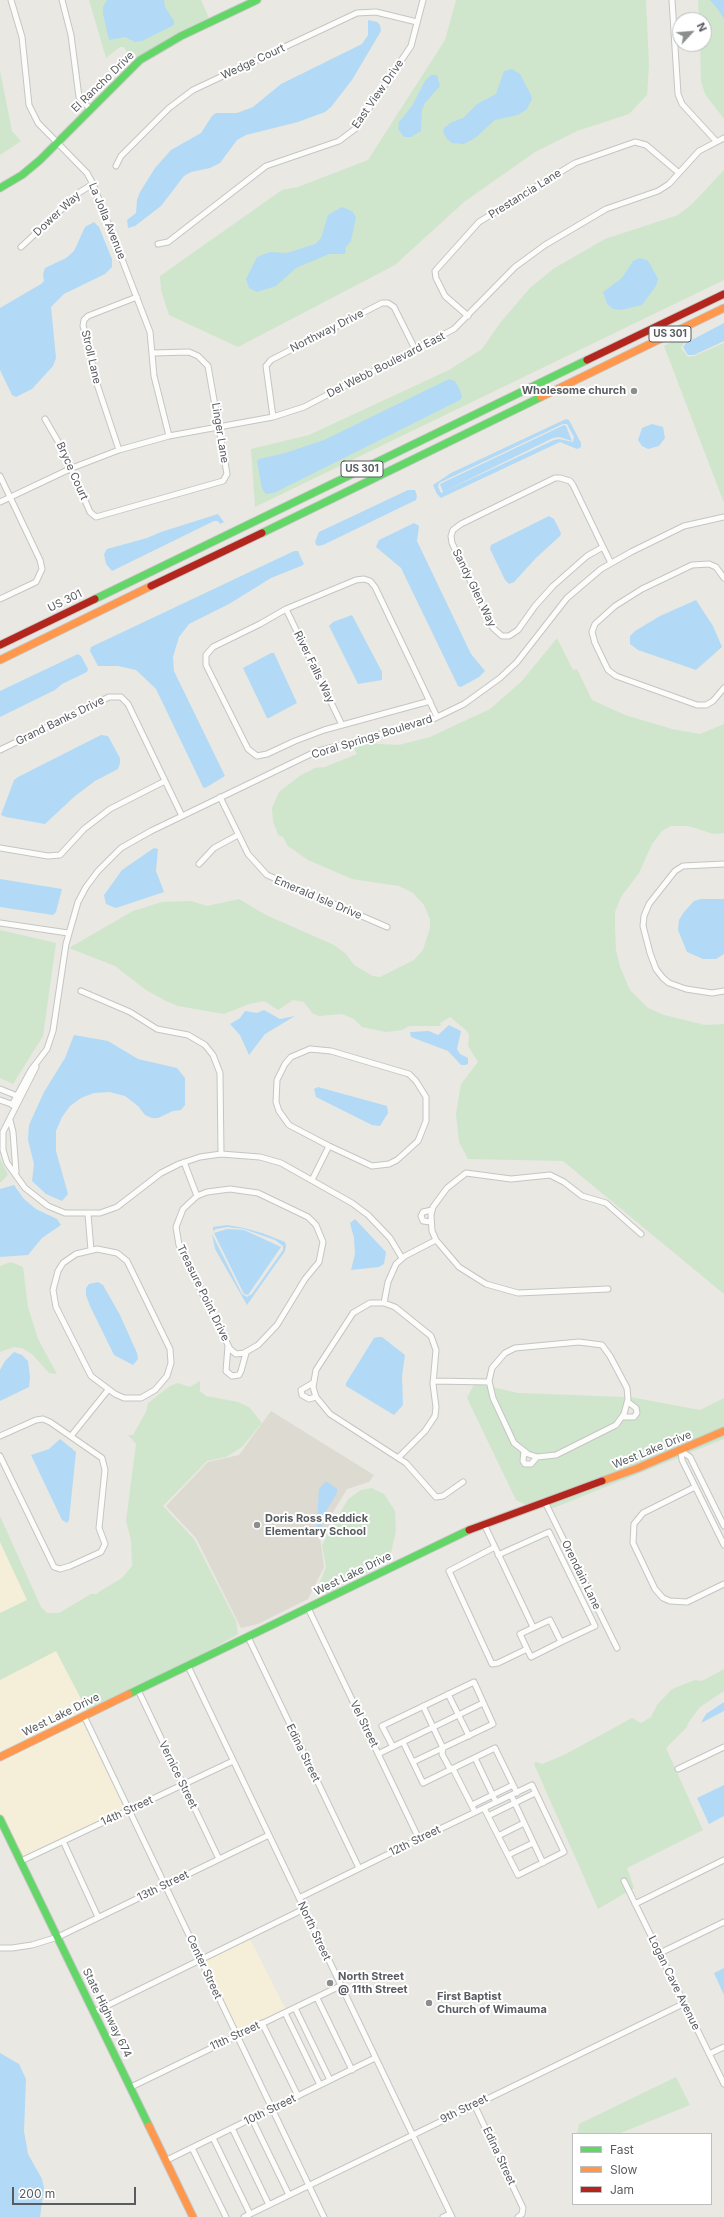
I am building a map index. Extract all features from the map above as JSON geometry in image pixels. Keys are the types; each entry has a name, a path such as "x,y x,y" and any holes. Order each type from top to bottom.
{"main road":[{"name":"El Rancho Drive","path":"0,188 22,175 57,144 134,66 160,46 257,0"},
{"name":"US 301","path":"0,645 724,294"},
{"name":"US 301","path":"0,660 724,308"},
{"path":"332,484 338,496"},
{"name":"West Lake Drive","path":"0,1757 436,1545 484,1524 681,1451 724,1431"},
{"name":"State Highway 674","path":"0,1819 193,2217"}],"street":[{"name":"La Jolla Avenue","path":"11,0 22,37 29,105 38,123 87,173 93,184 150,332 154,376 169,436"},
{"path":"62,0 71,35 79,97 90,109"},
{"name":"East View Drive","path":"158,244 168,242 266,166 339,141 355,129 411,46 423,0"},
{"path":"672,0 678,94 682,104 716,141"},
{"name":"Wedge Court","path":"116,166 121,156 169,108 180,98 200,87 357,13 376,12 417,22"},
{"name":"Del Webb Boulevard East","path":"0,502 72,468 119,450 169,436 273,417 304,407 416,351 454,329 516,267 545,245 606,209 658,191 669,184 699,151 724,138"},
{"name":"Prestancia Lane","path":"468,316 445,296 436,278 435,271 480,222 575,163 635,142 646,144 679,173"},
{"name":"Dower Way","path":"21,247 80,192 93,184"},
{"name":"Stroll Lane","path":"119,450 94,375 88,340 83,326 84,320 88,316 137,297"},
{"name":"Northway Drive","path":"273,417 266,366 271,360 382,303 388,302 394,307 416,351"},
{"name":"Linger Lane","path":"102,516 223,481 227,474 210,373 204,361 189,352 153,353"},
{"name":"Bryce Court","path":"45,419 55,434 72,468 90,512 96,517 102,516"},
{"path":"0,476 40,560 42,569 36,582 0,599"},
{"name":"Sandy Glen Way","path":"603,547 587,556 553,586 518,630 509,636 502,636 493,628 452,543 451,536 453,530 461,524 555,478 560,478 570,481 573,485 611,563"},
{"name":"Coral Springs Boulevard","path":"3,1150 3,1132 10,1120 14,1105 47,1049 53,1031 68,933 78,902 86,887 110,857 135,839 315,752 437,717 464,704 500,678 517,662 551,615 583,583 611,563 684,526 724,517"},
{"path":"724,578 716,567 709,564 692,565 642,590 615,606 595,624 592,632 594,644 608,670 616,676 697,705 706,705 713,701 724,688"},
{"path":"430,701 342,725 294,741 267,754 257,756 248,749 210,672 206,660 209,650 260,624 286,608 356,580 364,579 370,581 430,701 437,717"},
{"name":"River Falls Way","path":"286,608 342,725"},
{"name":"Grand Banks Drive","path":"0,750 109,697 118,696 128,704 182,816"},
{"path":"0,848 48,856 60,855 84,829 105,812 165,781"},
{"name":"Emerald Isle Drive","path":"220,797 253,862 267,875 387,927"},
{"path":"199,864 214,848 238,835"},
{"path":"724,864 690,865 678,868 668,878 649,904 644,916 643,926 656,969 663,978 670,983 686,989 712,993 724,991"},
{"path":"0,923 68,933"},
{"path":"81,991 130,1012 158,1029 188,1035 205,1045 213,1055 220,1073 221,1154"},
{"path":"310,1049 331,1051 400,1070 409,1074 422,1089 427,1107 423,1132 418,1141 397,1160 389,1164 372,1166 329,1146 294,1129 284,1120 279,1111 276,1102 277,1080 285,1064 291,1057 310,1049"},
{"path":"0,1089 19,1096"},
{"path":"0,1100 14,1105"},
{"path":"10,1120 16,1172"},
{"path":"312,1180 329,1146"},
{"path":"14,1149 3,1150 4,1157 26,1188 48,1206 65,1213 88,1214 100,1213 117,1207 161,1174 184,1162 200,1157 221,1154 260,1157 281,1163 352,1203 368,1215 390,1238 402,1258"},
{"path":"184,1162 197,1196"},
{"path":"608,1289 518,1293 499,1289 486,1284 459,1267 436,1240 431,1222 432,1210 447,1188 466,1173 511,1179 544,1174 564,1182 582,1196 606,1203 641,1234"},
{"name":"Treasure Point Drive","path":"230,1190 258,1193 308,1218 320,1232 323,1242 319,1262 305,1279 269,1334 246,1353 233,1353 228,1346 178,1241 176,1227 179,1218 183,1209 197,1196 207,1192 230,1190"},
{"path":"431,1222 423,1221 421,1216 423,1212 432,1210"},
{"path":"88,1214 91,1250"},
{"path":"384,1303 392,1271 402,1258 436,1240"},
{"path":"91,1250 106,1250 117,1253 127,1261 170,1349 171,1363 167,1376 155,1390 141,1398 132,1399 124,1398 108,1390 86,1370 54,1300 54,1279 64,1263 76,1254 91,1250"},
{"path":"399,1457 432,1423 436,1407 433,1381 436,1350 431,1336 395,1308 384,1303 370,1303 353,1313 316,1370 313,1383 316,1397 330,1414 399,1457 436,1497 443,1496 463,1482"},
{"path":"579,1342 597,1344 606,1349 615,1364 627,1388 628,1402 622,1416 611,1428 556,1455 537,1457 524,1451 514,1443 492,1398 489,1382 492,1368 498,1360 515,1348 579,1342"},
{"path":"228,1346 226,1371 232,1376 239,1374 241,1371 246,1353"},
{"path":"433,1381 489,1382"},
{"path":"313,1383 301,1390 302,1395 309,1399 316,1397"},
{"path":"71,1436 108,1390"},
{"path":"622,1416 634,1417 637,1414 636,1408 628,1402"},
{"path":"0,1436 36,1420 43,1419 97,1453 104,1461 105,1470 99,1528 105,1544 101,1552 60,1569 54,1567 0,1456"},
{"path":"524,1451 523,1461 525,1464 531,1464 537,1457"},
{"path":"681,1451 682,1460 724,1545"},
{"path":"681,1451 690,1456 724,1526"},
{"path":"695,1487 643,1513 634,1524 633,1543 658,1594 670,1601 687,1602 724,1584"},
{"name":"Orendain Lane","path":"545,1502 617,1648"},
{"path":"484,1524 533,1627"},
{"path":"498,1555 550,1532 595,1626 531,1657 520,1634 550,1620 561,1642"},
{"path":"495,1547 449,1571 492,1664 498,1663 527,1649"},
{"name":"Vel Street","path":"308,1608 419,1839"},
{"name":"Edina Street","path":"248,1637 359,1868"},
{"name":"North Street","path":"188,1666 451,2215"},
{"path":"392,1747 382,1726 474,1682 493,1724 413,1762"},
{"name":"Vernice Street","path":"138,1690 219,1859"},
{"path":"448,1694 469,1736"},
{"path":"378,1754 483,1703"},
{"path":"423,1706 443,1748 442,1754 449,1767 453,1769 475,1812"},
{"name":"Center Street","path":"84,1716 324,2217"},
{"path":"403,1742 423,1783 495,1748 517,1792"},
{"path":"678,1769 724,1747"},
{"path":"475,1758 496,1802"},
{"name":"14th Street","path":"21,1861 233,1761"},
{"path":"472,1806 513,1785"},
{"name":"12th Street","path":"299,1898 532,1785 535,1793"},
{"path":"484,1808 488,1816 498,1836 518,1875 564,1852 535,1793 488,1816"},
{"path":"511,1795 543,1863"},
{"path":"498,1836 524,1823"},
{"name":"13th Street","path":"0,1948 32,1945 58,1937 269,1835"},
{"path":"63,1841 98,1918"},
{"path":"508,1855 534,1843"},
{"path":"635,1904 724,1860"},
{"name":"Logan Cave Avenue","path":"624,1881 724,2084"},
{"path":"94,2012 201,1961 304,1909"},
{"path":"660,1953 724,1922"},
{"name":"11th Street","path":"131,2087 340,1986"},
{"path":"317,1998 352,2070"},
{"name":"9th Street","path":"244,2217 474,2104 685,2003"},
{"path":"295,2008 330,2080"},
{"path":"285,2013 320,2085"},
{"path":"262,2023 298,2096"},
{"path":"709,2054 724,2047"},
{"name":"10th Street","path":"165,2161 375,2058"},
{"name":"Edina Street","path":"474,2104 523,2208 523,2212 518,2217"},
{"path":"252,2119 289,2195"},
{"path":"232,2128 269,2205"},
{"path":"213,2138 250,2214"},
{"path":"192,2148 226,2217"},
{"path":"443,2217 451,2215"}],"shaded area":[{"name":"Doris Ross Reddick Elementary School","path":"271,1411 374,1475 369,1482 347,1489 332,1514 327,1536 320,1538 324,1567 308,1599 258,1624 241,1628 196,1538 166,1506 208,1462 239,1455"},
{"path":"0,1542 27,1600 0,1613"},
{"path":"56,1651 88,1712 0,1754 0,1680"},
{"path":"82,1721 126,1809 22,1858 0,1813 0,1759"},
{"path":"250,1939 286,2010 238,2032 204,1962"}],"green space":[{"path":"89,0 201,0 209,18 175,34 132,60 124,47 120,47 106,58"},
{"path":"456,0 646,0 649,65 647,95 629,114 577,131 535,152 464,202 395,265 238,347 169,315 161,290 160,276 282,190 298,187 368,160 445,40"},
{"path":"698,0 724,0 724,119 705,94 701,81 700,52 712,52 712,12 699,12"},
{"path":"0,71 12,131 21,141 0,155"},
{"path":"724,170 724,280 255,507 251,449 309,435 449,370 482,349 500,323 530,288 553,269 605,239 678,215 692,204"},
{"path":"681,337 684,343 681,348 688,357 694,356 724,343 724,503 664,346"},
{"path":"557,638 573,670 577,669 592,700 625,715 672,729 700,734 724,724 724,833 714,834 688,826 671,826 662,831 652,844 639,873 621,897 615,912 615,930 616,950 620,967 630,990 648,1008 664,1015 705,1025 724,1024 724,1294 563,1161 468,1159 459,1142 456,1114 461,1084 478,1062 468,1046 469,1035 466,1030 450,1017 440,1023 441,1026 409,1026 402,1030 386,1032 362,1027 354,1019 342,1014 319,1016 312,1013 304,1002 293,1000 278,1010 264,1001 249,1004 224,1014 178,1006 146,990 115,966 69,948 133,911 162,902 191,901 207,906 239,899 266,915 334,945 346,954 354,965 373,976 380,977 414,960 423,950 430,928 430,919 424,905 413,893 399,886 352,879 308,860 288,846 283,837 278,835 273,821 272,808 279,792 301,775 315,768 325,767 357,754 353,746 360,743 399,745 430,737 490,709 522,681"},
{"path":"0,930 56,943 43,1036 13,1084 0,1078"},
{"path":"0,1158 8,1175 0,1183"},
{"path":"11,1262 23,1267 28,1307 38,1339 57,1374 49,1373 33,1355 22,1348 14,1347 0,1352 0,1266"},
{"path":"200,1381 200,1391 206,1396 238,1402 249,1407 262,1423 242,1447 226,1457 207,1461 163,1506 194,1539 236,1621 238,1634 184,1665 88,1712 56,1651 0,1680 0,1613 27,1600 0,1542 0,1516 41,1607 47,1613 59,1613 91,1594 99,1594 97,1593 122,1578 132,1566 131,1540 126,1521 136,1444 128,1435 133,1435 146,1412 148,1403 170,1386 178,1383 190,1387"},
{"path":"474,1384 487,1386 490,1399 512,1444 521,1453 524,1466 527,1467 533,1466 538,1459 557,1457 617,1427 624,1419 636,1418 639,1414 639,1409 630,1401 630,1397 700,1410 724,1398 724,1429 679,1449 528,1506 516,1500 467,1398"},
{"path":"492,1387 518,1393 625,1397 626,1399 621,1414 614,1423 555,1453 538,1455 529,1452 516,1442"},
{"path":"724,1433 724,1439 689,1453 686,1451"},
{"path":"679,1454 680,1457 551,1509 548,1503"},
{"path":"372,1488 384,1494 395,1511 396,1531 391,1553 380,1567 349,1581 327,1596 319,1585 326,1567 322,1545 348,1499 361,1490"},
{"path":"724,1669 724,1691 700,1707 688,1723 687,1727 666,1748 703,1830 627,1868 634,1888 631,1890 625,1878 621,1880 627,1892 598,1909 534,1764 536,1762 542,1764 564,1755 632,1718 641,1723 651,1717 657,1705 672,1689 695,1680 702,1681"},
{"path":"676,2077 690,2105 620,2133 577,2133 579,2124"}],"water":[{"path":"107,0 164,0 165,7 174,21 174,25 142,41 135,42 125,37 109,40 103,14 103,7"},
{"path":"710,0 724,0 724,19 719,11"},
{"path":"368,20 377,22 380,25 381,31 352,80 331,107 325,112 298,122 246,135 237,140 220,163 210,168 191,172 184,176 161,206 135,226 128,228 127,220 136,213 137,200 140,192 155,168 171,150 201,133 212,116 216,113 237,113 253,107 281,84 362,44 368,35"},
{"path":"512,69 520,74 531,95 532,99 527,109 518,115 495,120 475,138 464,144 452,143 447,139 443,132 444,128 452,122 463,118 477,104 496,94 504,71"},
{"path":"431,75 437,75 440,86 425,103 422,110 421,131 411,137 404,137 398,129 399,122 412,106 425,81"},
{"path":"342,207 352,211 356,217 351,241 346,247 345,254 329,254 296,268 276,286 257,292 249,288 246,279 257,257 270,252 287,253 315,244 321,238 328,215"},
{"path":"94,222 99,227 112,259 112,267 105,274 64,294 51,307 56,358 53,366 32,389 16,397 12,395 0,370 0,308 41,284 44,281 43,274 45,268 66,258 74,251 85,227"},
{"path":"639,258 647,260 650,264 658,279 656,286 642,305 621,310 613,309 607,304 603,292 622,278 633,261"},
{"path":"724,323 724,341 694,355 688,355 683,347 686,343"},
{"path":"449,379 455,381 460,390 462,398 458,401 274,493 266,494 262,489 257,461 259,459 285,453 324,440"},
{"path":"566,419 569,420 581,443 581,447 577,449 560,442 441,498 437,494 433,485 451,473","holes":["563,424 567,424 574,437 573,442 559,439 554,440 441,493 438,487 439,483"]},
{"path":"652,424 663,427 665,438 659,446 648,449 642,446 638,440 642,428"},
{"path":"564,425 566,426 572,441 559,437 553,438 443,492 440,484"},
{"path":"408,490 415,490 417,496 416,500 323,545 317,546 315,542 319,532"},
{"path":"218,514 224,522 220,524 218,521 214,521 112,571 106,564 104,554 107,549 147,538 161,532"},
{"path":"549,516 554,519 561,533 560,536 536,558 514,582 509,584 505,580 490,549 491,545"},
{"path":"414,523 419,526 417,541 471,654 485,671 479,677 461,687 458,686 401,568 376,547 379,540"},
{"path":"294,551 298,551 304,564 271,578 229,604 189,624 179,637 173,657 174,671 225,776 205,788 203,787 156,689 136,670 118,666 98,666 90,651 91,647"},
{"path":"696,600 713,626 722,647 696,670 638,650 630,644 630,636 635,631 660,616"},
{"path":"352,615 382,672 382,680 358,684 329,626 333,622"},
{"path":"271,653 274,653 297,703 267,718 243,668"},
{"path":"78,654 81,656 88,669 87,672 62,684 55,690 0,717 0,691"},
{"path":"101,735 108,736 120,758 118,769 95,781 75,796 45,824 1,815 14,780"},
{"path":"154,848 158,849 156,871 164,892 116,908 106,904 104,895 122,870"},
{"path":"0,879 62,889 56,912 53,915 0,907"},
{"path":"701,899 724,899 724,954 716,959 703,959 687,952 678,930 679,920 684,912 694,901"},
{"path":"264,1010 280,1019 295,1016 265,1034 249,1055 240,1035 230,1024 240,1018 245,1011 257,1013"},
{"path":"449,1025 461,1031 457,1049 460,1054 468,1058 468,1064 461,1065 448,1051 411,1037 410,1032 429,1031 438,1035"},
{"path":"74,1035 108,1041 138,1059 177,1068 185,1078 185,1105 181,1110 173,1111 158,1118 152,1118 145,1115 138,1106 125,1096 109,1092 94,1093 81,1098 70,1106 62,1117 56,1131 56,1151 68,1194 62,1201 46,1194 32,1181 34,1164 28,1140 29,1125 44,1092 65,1058"},
{"path":"318,1087 387,1106 388,1113 380,1126 372,1125 316,1097 314,1089"},
{"path":"14,1185 24,1199 36,1209 57,1219 61,1225 42,1238 28,1255 0,1257 0,1189"},
{"path":"355,1219 386,1252 384,1264 379,1267 351,1270 355,1254 354,1238 350,1223"},
{"path":"227,1225 262,1233 285,1242 286,1246 285,1251 247,1305 215,1249 212,1234 242,1294 247,1297 252,1294 283,1250 283,1246 275,1240 244,1229 227,1227 213,1231 213,1227"},
{"path":"227,1229 244,1230 281,1247 248,1295 244,1294 214,1233"},
{"path":"98,1282 103,1285 120,1315 137,1353 138,1359 133,1365 114,1355 90,1306 86,1295 86,1288 89,1284"},
{"path":"382,1337 405,1355 402,1376 403,1405 394,1415 346,1386 346,1383 374,1338"},
{"path":"14,1352 22,1355 28,1361 30,1377 29,1387 0,1401 0,1370 5,1361"},
{"path":"60,1439 76,1452 69,1520 67,1523 62,1520 31,1455 49,1449"},
{"path":"326,1481 337,1489 337,1493 325,1513 321,1530 316,1532 319,1489"},
{"path":"724,1702 724,1711 701,1723 706,1714"},
{"path":"724,1785 724,1816 709,1824 697,1798"},
{"path":"724,1968 724,1995 714,1973"},
{"path":"0,2053 19,2064 26,2079 24,2131 28,2154 42,2179 44,2188 40,2217 0,2217"}],"traffic: fast":[{"path":"0,188 22,175 40,160 140,60 181,36 257,0"},
{"path":"95,599 587,360"},
{"path":"262,533 541,397"},
{"path":"129,1694 469,1530"},
{"path":"0,1819 149,2126"}],"traffic: slow":[{"path":"541,397 724,308"},
{"path":"0,660 151,586"},
{"path":"602,1481 638,1468 724,1431"},
{"path":"0,1757 129,1694"},
{"path":"149,2126 193,2217"}],"traffic: jam":[{"path":"587,360 724,294"},
{"path":"151,586 262,533"},
{"path":"0,645 95,599"},
{"path":"469,1530 602,1481"}],"place":[{"name":"Wholesome church","path":"634,391"},
{"name":"Doris Ross Reddick Elementary School","path":"257,1525"},
{"name":"North Street @ 11th Street","path":"330,1983"},
{"name":"First Baptist Church of Wimauma","path":"429,2003"}]}
